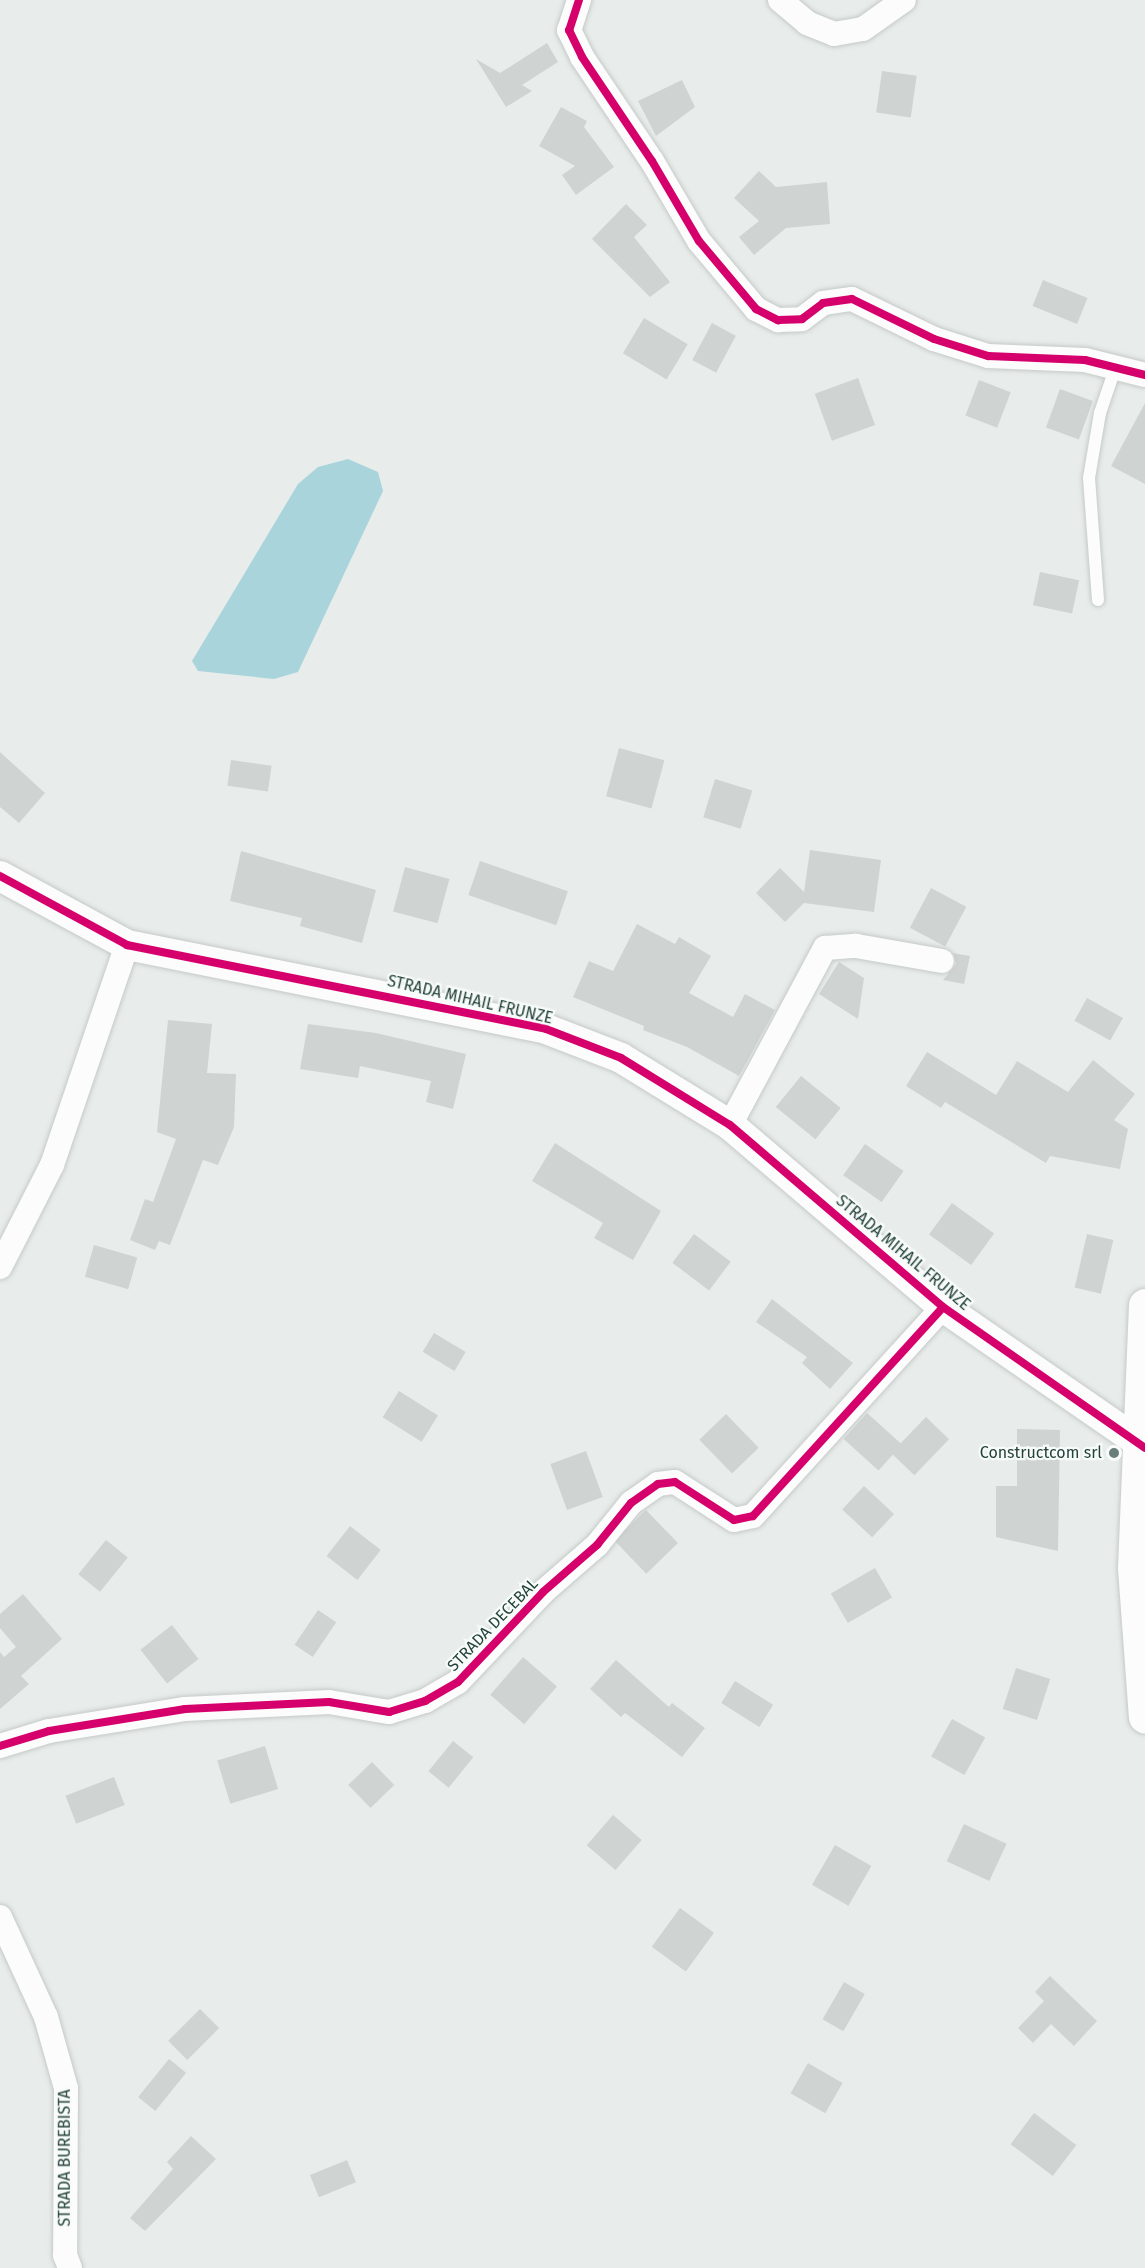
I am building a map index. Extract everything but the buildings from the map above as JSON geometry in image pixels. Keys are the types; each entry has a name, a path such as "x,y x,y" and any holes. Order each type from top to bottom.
{"main road":[{"path":"1145,1305 1141,1445 1134,1568 1145,1717"}],"street":[{"path":"579,0 569,30 582,57 652,161 699,241 756,309 778,320 802,319 823,303 852,299 923,334 988,356 1116,364 1145,375"},
{"path":"780,0 807,23 834,34 863,29 904,0"},
{"name":"STRADA MIHAIL FRUNZE","path":"0,876 127,945 546,1029 621,1058 730,1125 944,1307 1141,1445"},
{"path":"0,1267 52,1165 127,945"},
{"path":"730,1125 825,948 856,946 942,961"},
{"name":"STRADA DECEBAL","path":"0,1746 49,1731 185,1709 329,1702 388,1712 425,1701 458,1682 543,1592 597,1545 631,1503 658,1484 675,1482 734,1520 753,1516 944,1307"},
{"name":"STRADA BUREBISTA","path":"0,1917 46,2017 66,2088 65,2255 70,2268"}],"lane":[{"path":"1098,600 1089,478 1100,412 1116,364"}],"water":[{"path":"348,459 378,472 383,491 298,672 274,679 198,671 192,661 298,484 318,467"}],"cycle path":[{"path":"579,0 569,30 582,57 652,161 699,241 756,309 778,320 802,319 823,303 852,299 934,339 988,356 1085,360 1145,375"},
{"path":"0,876 127,945 546,1029 621,1058 730,1125 943,1307 1145,1448"},
{"path":"0,1746 49,1731 185,1709 329,1702 389,1712 425,1701 458,1682 543,1592 597,1545 631,1503 658,1484 675,1482 734,1520 753,1516 943,1307"}],"place":[{"name":"Constructcom srl","path":"1114,1453"}]}
